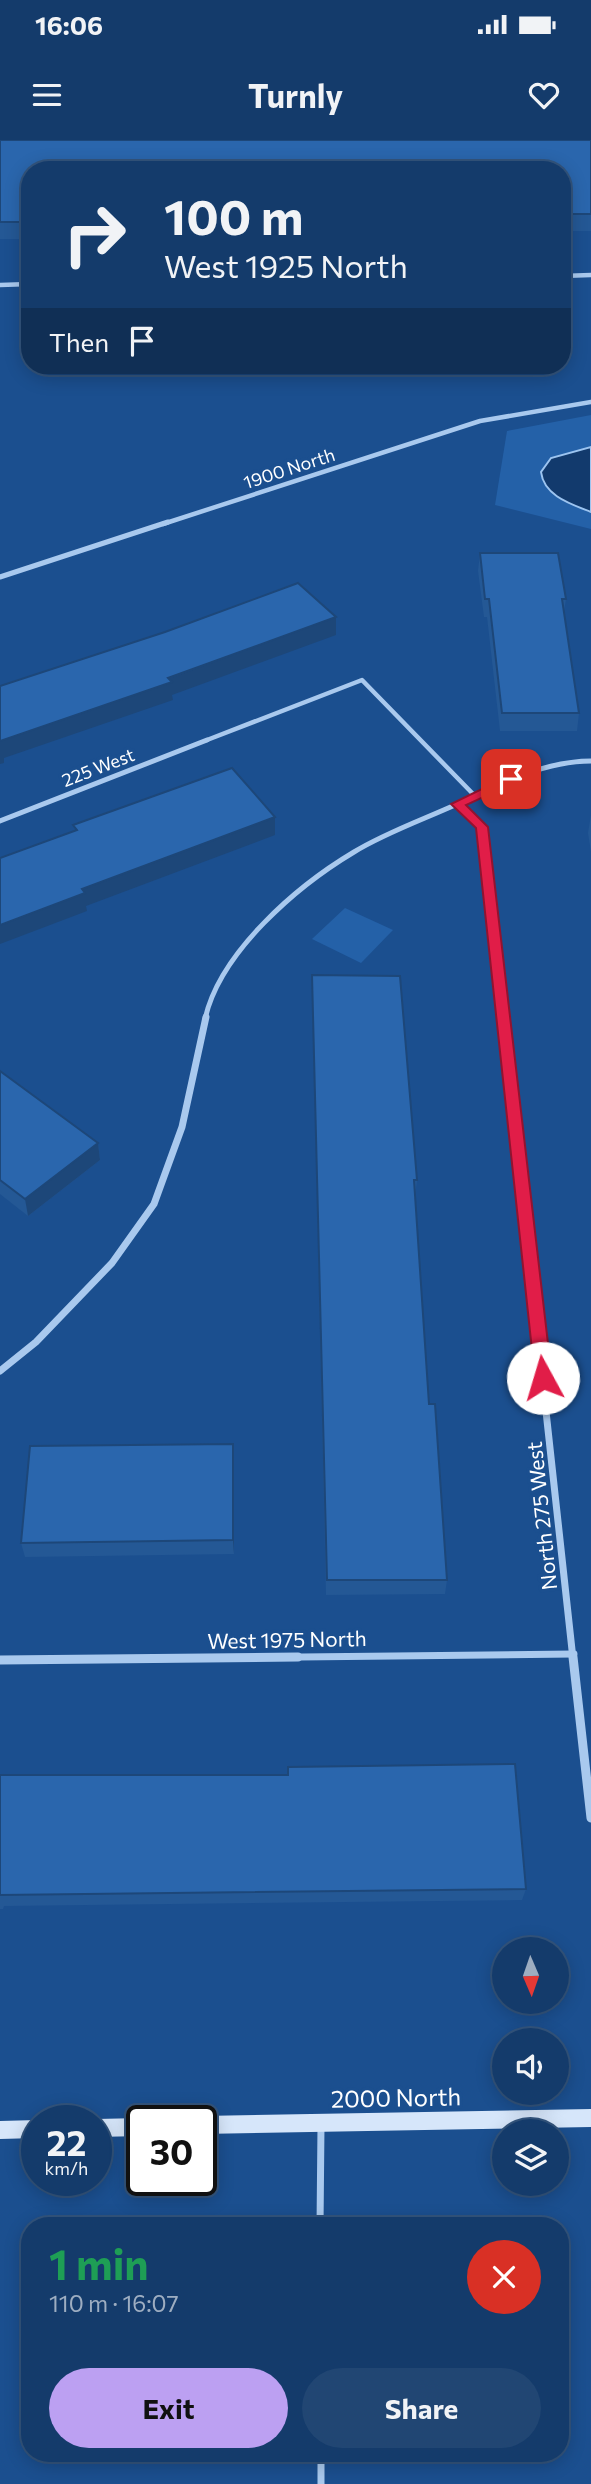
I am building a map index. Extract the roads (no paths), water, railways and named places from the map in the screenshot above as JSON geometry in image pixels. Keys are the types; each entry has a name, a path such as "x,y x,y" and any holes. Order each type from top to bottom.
{"street":[{"path":"571,276 591,275"},
{"path":"0,285 21,284"},
{"name":"1900 North","path":"0,577 480,421 591,402"},
{"name":"225 West","path":"0,821 207,740"},
{"path":"0,1371 36,1342 112,1263 155,1204 181,1127 207,1011 237,951 300,889 355,851 511,779 575,761 591,761"},
{"name":"North 275 West","path":"457,804 482,827 591,1818"},
{"name":"West 1975 North","path":"0,1660 574,1654"},
{"name":"2000 North","path":"217,2125 591,2118"},
{"path":"0,2130 21,2129"}],"lane":[{"path":"207,740 362,680 475,796"},
{"path":"320,2217 321,2123"},
{"path":"321,2462 321,2484"}]}
